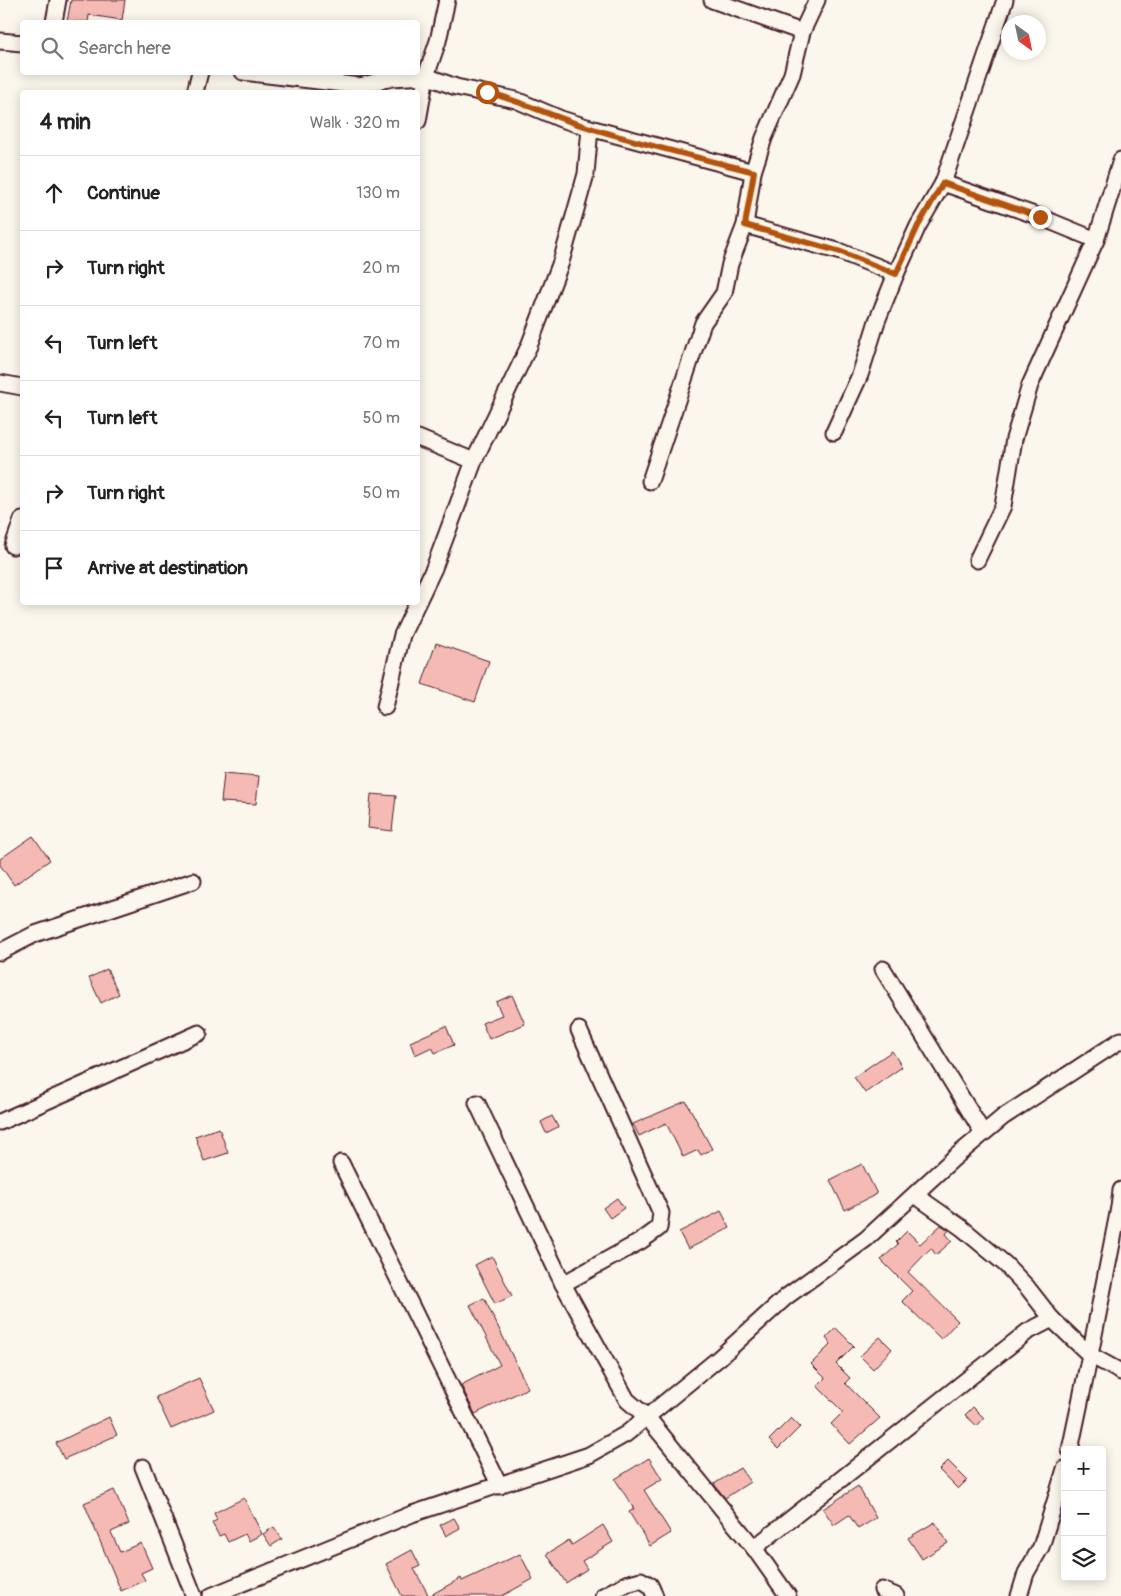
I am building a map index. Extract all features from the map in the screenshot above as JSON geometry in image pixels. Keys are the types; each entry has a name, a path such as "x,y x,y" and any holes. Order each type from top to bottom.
{"street":[{"path":"54,20 58,0"},
{"path":"420,110 426,76 438,41 447,0"},
{"path":"712,0 802,32"},
{"path":"650,481 699,332 724,293 730,264 745,225 754,172 764,138 792,74 802,32 817,0"},
{"path":"834,432 860,375 877,321 896,274 918,226 943,183 1005,0"},
{"path":"0,42 20,43"},
{"path":"196,90 199,75"},
{"path":"268,75 360,86 391,78 426,76 456,87 516,100 561,119 590,128 754,172"},
{"path":"420,597 434,568 474,461 529,346 561,262 586,174 590,128"},
{"path":"977,560 1002,506 1014,439 1030,385 1096,240 1121,160"},
{"path":"943,183 1040,217 1096,240"},
{"path":"745,225 841,252 896,274"},
{"path":"0,383 20,387"},
{"path":"420,439 474,461"},
{"path":"13,546 20,526"},
{"path":"386,707 402,635 416,605"},
{"path":"0,952 34,934 193,881"},
{"path":"883,968 984,1133"},
{"path":"563,1284 641,1242 659,1228 661,1213 578,1030"},
{"path":"0,1122 199,1032"},
{"path":"211,1596 247,1590 412,1514 589,1455 626,1434 719,1358 763,1315 866,1239 1004,1117 1121,1040"},
{"path":"477,1103 563,1284 627,1400 647,1417 754,1548 788,1596"},
{"path":"340,1163 500,1486"},
{"path":"1071,1446 1120,1209 1121,1190"},
{"path":"915,1195 962,1228 1005,1264 1027,1287 1052,1319 1090,1355 1121,1372"},
{"path":"754,1548 1027,1332 1052,1319"},
{"path":"143,1467 194,1596"},
{"path":"1019,1596 1026,1573 1041,1547 1061,1481"},
{"path":"603,1596 626,1584 641,1580 650,1585 655,1596"}],"building":[{"path":"71,0 125,0 122,20 89,15 88,20 67,20"},
{"path":"436,643 489,661 475,702 422,684"},
{"path":"224,773 259,776 256,804 221,802"},
{"path":"371,794 396,796 392,831 368,828"},
{"path":"33,836 50,860 14,885 0,865 0,859"},
{"path":"107,969 119,994 101,1003 89,978"},
{"path":"512,995 525,1024 489,1039 482,1023 502,1015 496,1002"},
{"path":"446,1026 454,1045 435,1053 432,1047 415,1055 410,1042"},
{"path":"892,1051 902,1067 865,1093 854,1077"},
{"path":"686,1101 712,1149 701,1155 698,1150 683,1157 666,1123 639,1136 633,1124"},
{"path":"552,1116 558,1127 546,1133 541,1122"},
{"path":"219,1128 228,1153 204,1161 195,1136"},
{"path":"862,1164 877,1194 845,1210 830,1180"},
{"path":"617,1198 624,1208 610,1218 603,1208"},
{"path":"721,1211 730,1228 688,1249 679,1232"},
{"path":"941,1225 949,1230 946,1234 952,1241 936,1255 931,1248 908,1272 958,1321 941,1339 902,1301 912,1291 881,1260 898,1244 896,1242 907,1231 920,1244"},
{"path":"492,1256 512,1296 495,1304 475,1265"},
{"path":"484,1298 528,1388 475,1414 461,1385 500,1365 470,1305"},
{"path":"836,1328 854,1346 836,1364 850,1378 845,1383 880,1418 850,1444 831,1424 843,1412 817,1386 825,1378 811,1364 831,1344 826,1338"},
{"path":"880,1337 892,1349 873,1369 860,1356"},
{"path":"199,1378 214,1410 171,1429 156,1397"},
{"path":"973,1407 984,1418 977,1426 965,1415"},
{"path":"109,1417 117,1435 64,1459 56,1443"},
{"path":"791,1418 800,1427 778,1449 769,1440"},
{"path":"649,1458 662,1479 644,1490 671,1533 650,1546 629,1512 634,1509 615,1479"},
{"path":"948,1461 967,1480 958,1489 939,1470"},
{"path":"740,1468 750,1482 725,1498 714,1484"},
{"path":"858,1486 876,1518 858,1529 849,1515 834,1525 823,1509"},
{"path":"114,1490 129,1524 111,1532 120,1552 141,1543 152,1568 141,1573 145,1580 121,1591 84,1503"},
{"path":"244,1498 262,1534 249,1541 245,1534 228,1542 224,1534 219,1536 212,1523 217,1520 214,1513"},
{"path":"454,1518 460,1528 446,1536 440,1525"},
{"path":"935,1522 948,1543 922,1559 908,1538"},
{"path":"603,1525 613,1542 582,1561 587,1569 566,1583 547,1554 569,1540 572,1545"},
{"path":"274,1527 282,1539 271,1546 263,1534"},
{"path":"412,1550 420,1566 414,1569 429,1596 402,1596 386,1564"},
{"path":"520,1554 533,1579 502,1596 429,1596 461,1578 462,1581"}],"route":[{"path":"487,92 516,100 561,119 590,128 754,172 745,225 841,252 896,274 918,226 943,183 1040,217"}]}
